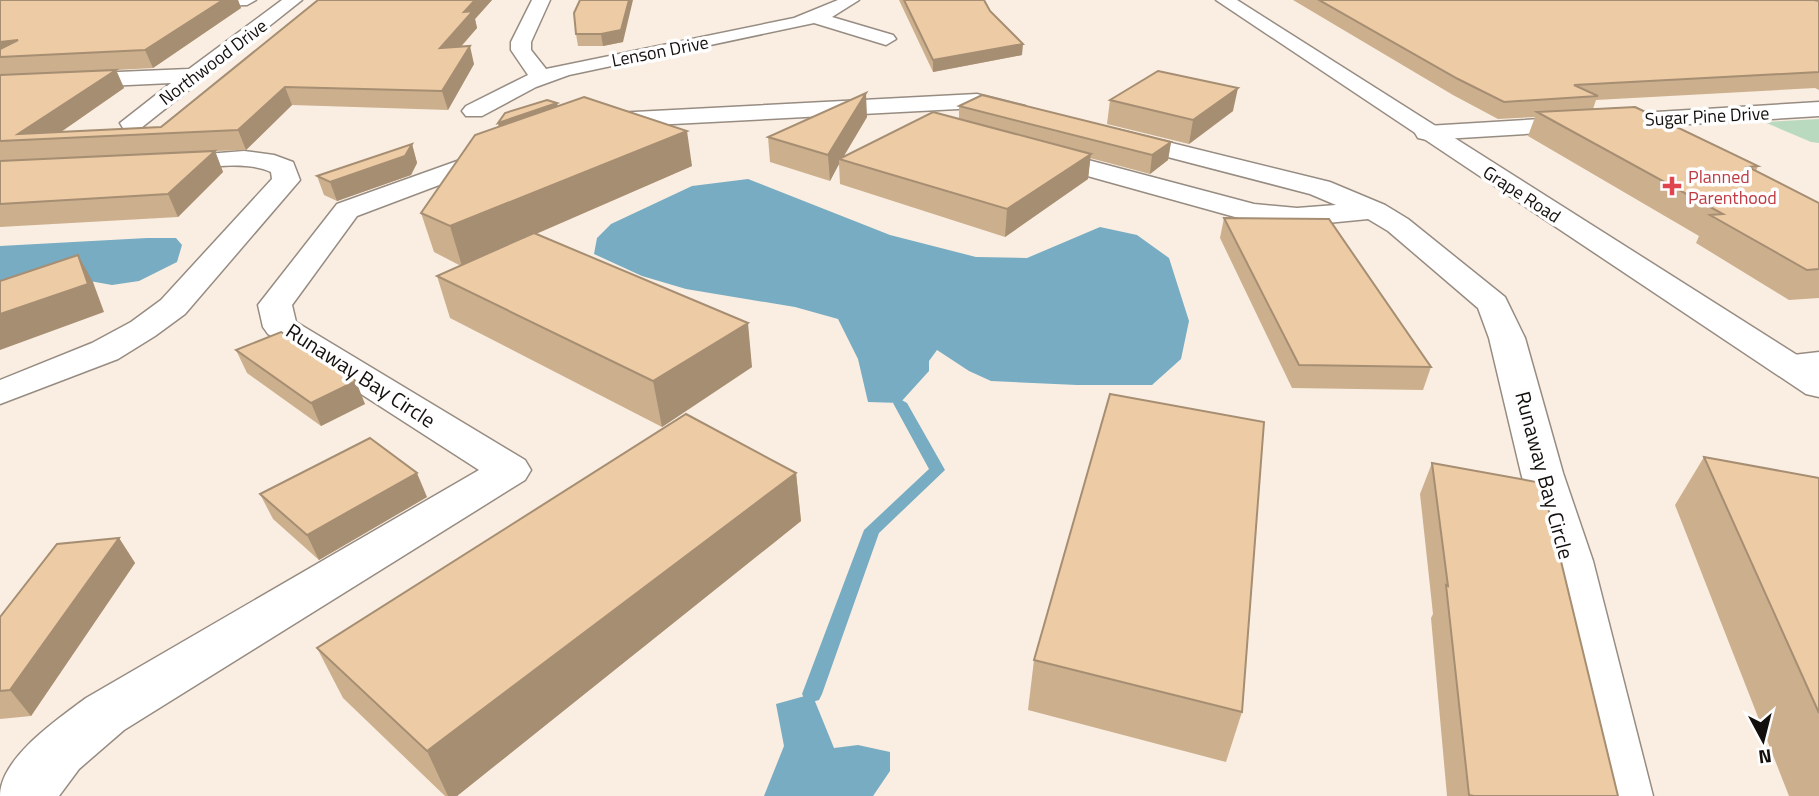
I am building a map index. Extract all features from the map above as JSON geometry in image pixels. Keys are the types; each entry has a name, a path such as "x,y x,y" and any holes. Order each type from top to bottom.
{"street":[{"path":"166,3 247,0"},
{"name":"Northwood Drive","path":"132,123 293,0"},
{"path":"541,0 521,43 521,50 541,78"},
{"name":"Lenson Drive","path":"474,111 541,78 564,70 816,18 850,0"},
{"name":"Grape Road","path":"1225,0 1427,133 1803,364 1819,386"},
{"path":"816,18 887,39"},
{"path":"0,84 195,75"},
{"path":"563,131 588,121 977,101 1046,118"},
{"path":"862,107 941,129"},
{"name":"Sugar Pine Drive","path":"1427,133 1819,109"},
{"name":"Runaway Bay Circle","path":"1086,128 1320,188 1376,211 1408,233 1493,304 1507,338 1542,473 1569,561 1623,796"},
{"name":"Runaway Bay Circle","path":"24,796 58,751 105,714 510,470 280,327 275,305 346,210 525,145"},
{"path":"1020,150 1253,213 1297,217 1376,211"},
{"path":"0,393 105,351 143,330 173,307 286,180 284,168 276,162 253,159 140,165"}],"green space":[{"path":"1819,119 1819,143 1764,122"}],"water":[{"path":"748,179 890,235 976,257 1027,258 1100,227 1137,235 1169,258 1189,321 1181,359 1152,385 1077,385 991,381 969,371 937,350 929,361 929,371 900,403 868,402 858,359 838,319 795,307 686,289 642,276 594,254 597,238 611,224 692,186"},
{"path":"176,238 182,245 177,262 139,281 112,285 73,278 0,287 0,246"},
{"path":"812,694 834,748 858,745 890,752 890,771 873,796 764,796 784,746 776,704"}],"building":[{"path":"0,0 223,0 145,50 0,57 0,49 18,40 0,42"},
{"path":"318,0 475,0 464,12 473,11 440,48 470,46 442,91 285,87 238,130 0,141 0,75 116,70 18,134 161,127"},
{"path":"580,0 629,0 621,30 601,34 576,34 574,13"},
{"path":"904,0 984,0 990,11 1023,44 933,60"},
{"path":"1319,0 1814,0 1819,1 1819,72 1574,85 1598,96 1504,102"},
{"path":"1158,71 1238,88 1193,120 1110,100"},
{"path":"866,93 828,155 768,137"},
{"path":"982,95 1171,142 1152,155 959,106"},
{"path":"584,97 687,131 450,226 421,213 475,135"},
{"path":"547,100 557,103 498,123 505,113"},
{"path":"1635,107 1758,166 1748,167 1819,203 1819,269 1807,270 1710,215 1723,214 1537,112"},
{"path":"933,112 1091,154 1007,209 839,159"},
{"path":"412,144 405,156 330,182 317,176"},
{"path":"215,151 168,194 0,204 0,161"},
{"path":"1224,218 1329,219 1431,367 1299,365"},
{"path":"534,233 748,323 653,381 437,276"},
{"path":"78,255 88,284 0,314 0,281"},
{"path":"281,332 356,381 311,403 236,350"},
{"path":"1110,394 1264,422 1242,712 1034,660"},
{"path":"686,414 796,473 427,751 317,648"},
{"path":"370,438 417,473 307,535 260,494"},
{"path":"1704,457 1819,478 1819,713"},
{"path":"1432,463 1542,483 1618,796 1469,795 1446,585 1448,586"},
{"path":"119,538 10,690 0,691 0,617 57,544"}],"waterway":[{"path":"812,694 872,530 937,470 900,403"}],"place":[{"name":"Planned Parenthood","path":"1672,186"}]}
